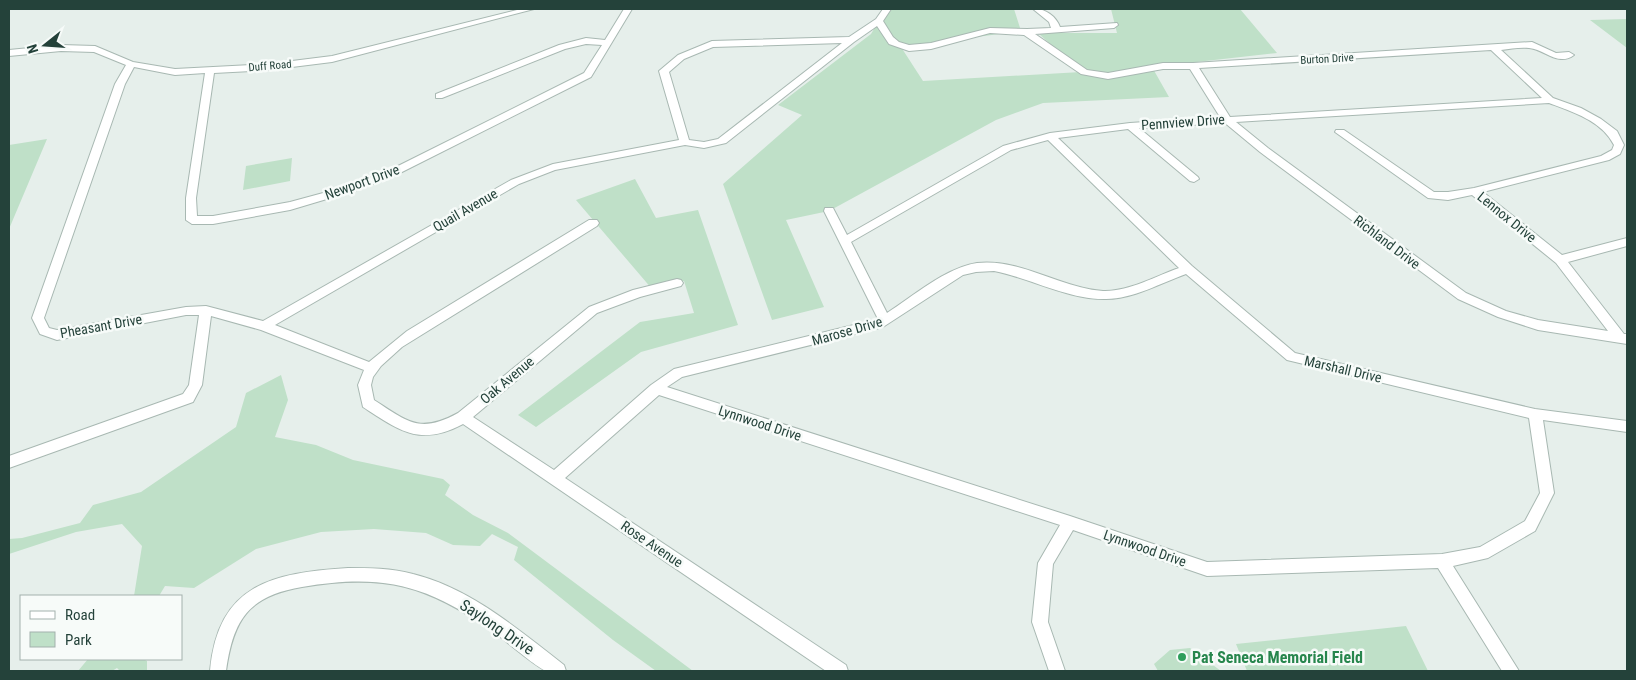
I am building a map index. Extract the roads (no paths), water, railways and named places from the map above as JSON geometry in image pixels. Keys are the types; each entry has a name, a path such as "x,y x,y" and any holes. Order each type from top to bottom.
{"street":[{"name":"Duff Road","path":"9,53 61,48 95,48 132,64 176,72 268,67 332,59 530,9"},
{"name":"Newport Drive","path":"210,70 191,198 192,220 213,220 290,206 353,188 396,171 588,75 628,9"},
{"path":"887,9 879,21 885,35 901,47 928,46 986,31 1072,30 1114,25"},
{"path":"1037,9 1052,20 1056,26 1055,29"},
{"name":"Quail Avenue","path":"264,326 514,182 553,167 690,143 708,146 722,141 851,40 879,21"},
{"name":"Burton Drive","path":"1026,32 1084,72 1108,76 1163,66 1193,66 1495,49 1532,45 1555,56 1569,55"},
{"path":"690,143 664,70 681,57 712,44 851,40"},
{"path":"439,96 562,47 586,41 608,43"},
{"path":"1474,191 1605,158 1616,152 1619,145 1613,133 1598,121 1578,110 1550,100 1495,49"},
{"name":"Pheasant Drive","path":"132,64 120,84 38,318 44,331 57,335 186,311 206,310 264,326 372,368"},
{"name":"Richland Drive","path":"1193,66 1226,119 1272,156 1462,296 1502,314 1538,325 1624,339"},
{"name":"Pennview Drive","path":"844,241 1007,148 1050,136 1130,126 1226,119 1550,100"},
{"path":"1130,126 1194,179"},
{"name":"Lennox Drive","path":"1340,132 1432,196 1448,196 1474,191 1560,260 1624,339"},
{"name":"Marshall Drive","path":"1050,136 1188,269 1291,357 1535,414 1627,426"},
{"path":"829,211 885,321"},
{"path":"372,368 411,334 593,224"},
{"path":"1560,260 1627,242"},
{"name":"Marose Drive","path":"555,478 656,389 679,373 857,331 885,321 959,272 974,267 991,266 1081,291 1106,295 1188,269"},
{"name":"Oak Avenue","path":"372,368 365,382 368,403 386,416 424,432 444,427 463,417 593,310 637,293 677,283"},
{"path":"9,462 188,398 194,385 206,310"},
{"name":"Lynnwood Drive","path":"656,389 1070,522 1207,569 1442,561 1483,553 1530,526 1547,493 1535,414"},
{"name":"Rose Avenue","path":"463,417 840,671"},
{"path":"1057,671 1040,622 1046,563 1070,522"},
{"path":"1442,561 1512,671"},
{"name":"Saylong Drive","path":"218,671 226,632 238,610 255,597 274,587 322,576 374,574 415,581 466,603 558,671"}],"place":[{"name":"Pat Seneca Memorial Field","path":"1182,657"}]}
